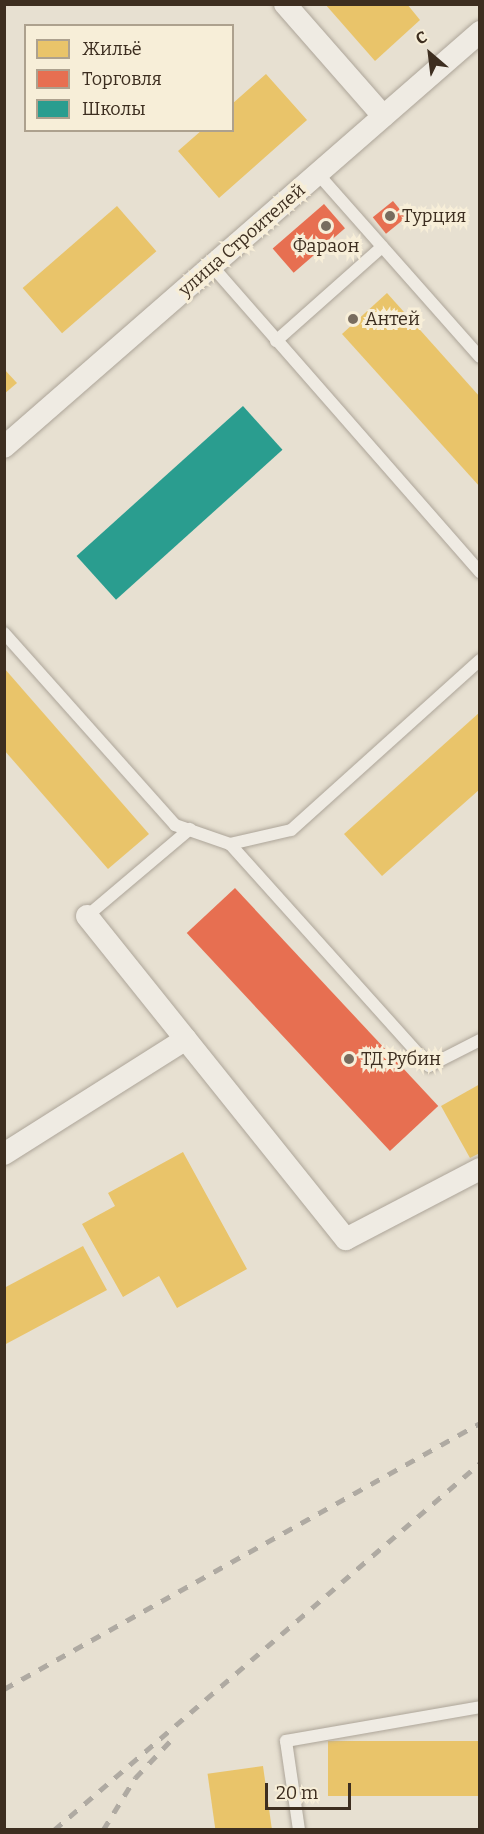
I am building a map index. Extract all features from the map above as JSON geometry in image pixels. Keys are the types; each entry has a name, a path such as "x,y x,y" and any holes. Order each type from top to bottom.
{"street":[{"path":"285,4 383,116"},
{"name":"улица Строителей","path":"4,447 480,32"},
{"path":"87,916 346,1239 480,1168"},
{"path":"4,1154 186,1039"}],"lane":[{"path":"318,174 480,357"},
{"path":"276,341 382,247"},
{"path":"212,266 480,572"},
{"path":"4,633 176,825 230,844 429,1066 480,1040"},
{"path":"230,844 291,830 480,660"},
{"path":"87,916 190,829"},
{"path":"299,1830 286,1741 480,1707"}],"building: Жильё":[{"path":"325,4 407,4 420,20 375,61"},
{"path":"266,74 307,120 219,198 178,151 200,132 234,132 234,102"},
{"path":"117,206 156,251 62,333 23,288"},
{"path":"387,293 480,397 480,487 342,334"},
{"path":"4,369 17,383 4,394"},
{"path":"4,668 149,834 108,869 4,750"},
{"path":"480,712 480,789 382,876 344,834"},
{"path":"480,1084 480,1153 470,1158 441,1106"},
{"path":"183,1152 247,1269 177,1308 159,1276 123,1297 82,1224 115,1206 108,1193"},
{"path":"83,1246 107,1290 4,1345 4,1288"},
{"path":"328,1741 480,1741 480,1796 328,1796"},
{"path":"263,1766 272,1830 215,1830 208,1774"}],"building: Торговля":[{"path":"393,201 406,217 386,234 373,217"},
{"path":"324,204 345,228 294,273 273,249"},
{"path":"235,888 438,1106 390,1151 187,933"}],"building: Школы":[{"path":"243,406 282,450 116,600 77,556"}],"railway":[{"path":"4,1689 480,1423"},
{"path":"54,1830 480,1463"},
{"path":"103,1830 135,1778 172,1739"}],"place":[{"name":"Турция","path":"390,216"},
{"name":"Фараон","path":"326,226"},
{"name":"Антей","path":"353,319"},
{"name":"ТД Рубин","path":"349,1059"}]}
